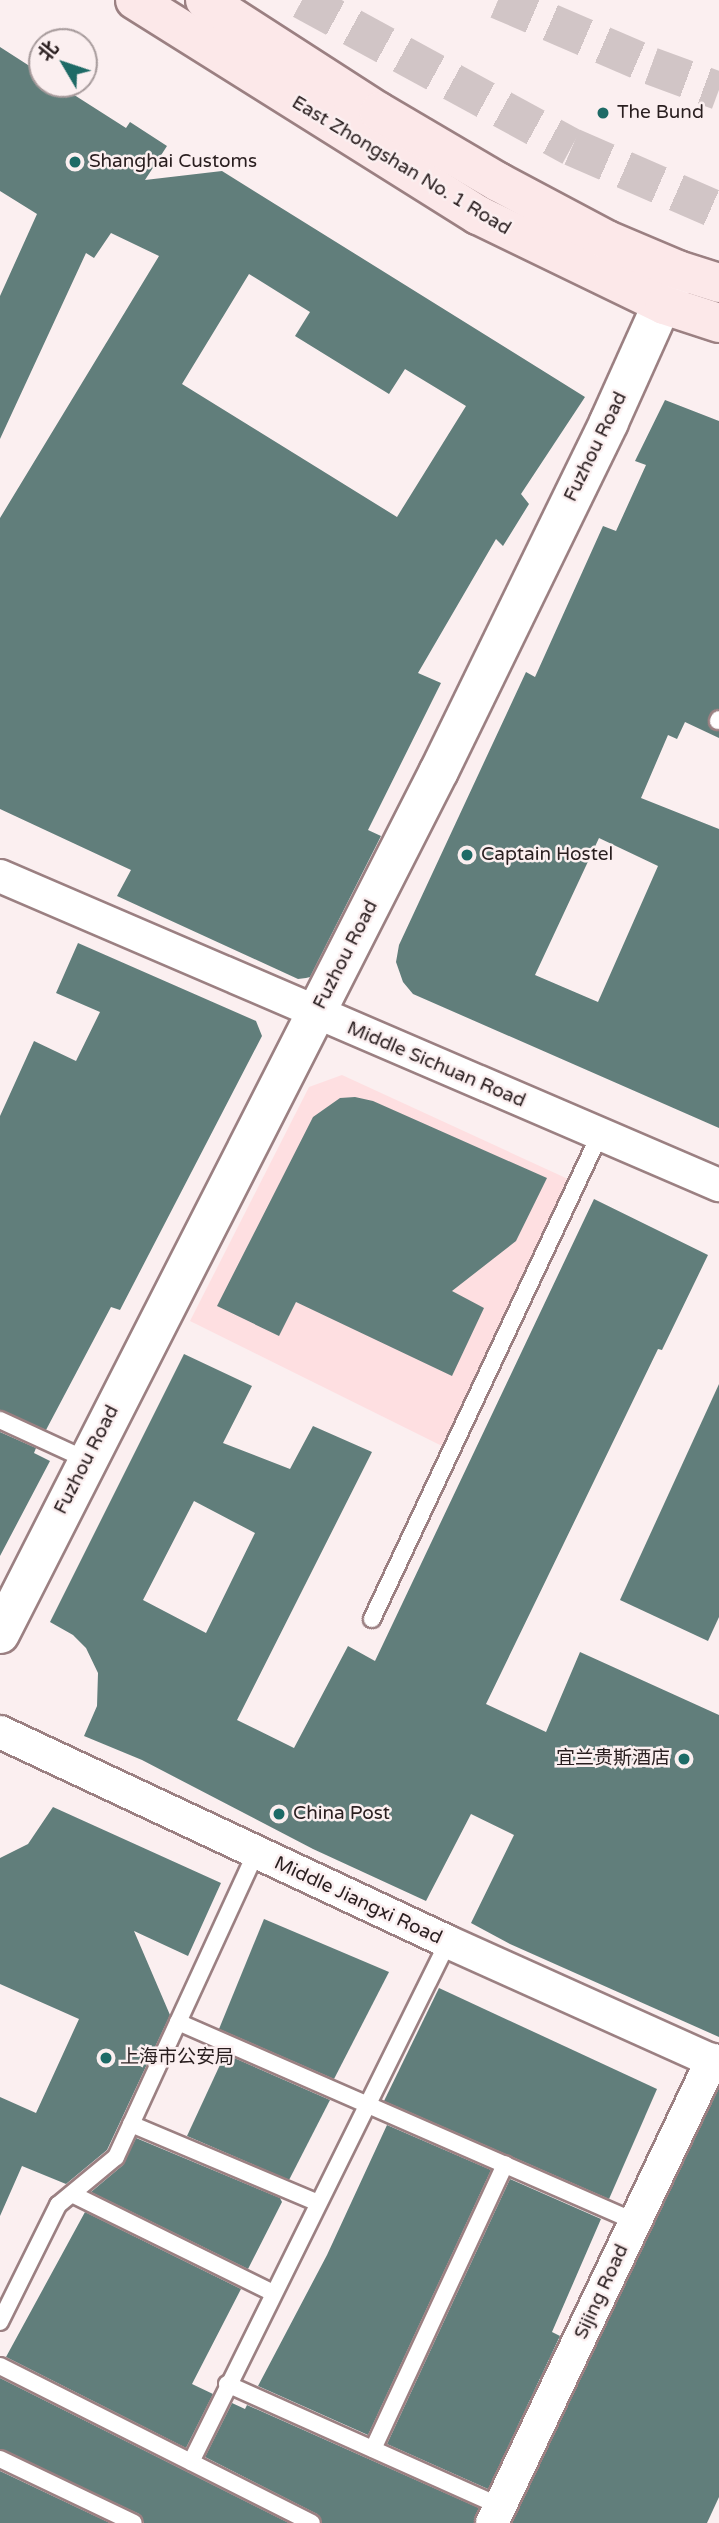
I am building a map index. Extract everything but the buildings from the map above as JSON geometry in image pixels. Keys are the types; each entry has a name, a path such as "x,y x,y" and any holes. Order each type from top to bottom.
{"main road":[{"name":"East Zhongshan No. 1 Road","path":"135,0 478,215 664,304 719,323"},
{"name":"East Zhongshan No. 1 Road","path":"205,0 379,112 498,183 607,240 678,270 719,283"}],"street":[{"name":"Fuzhou Road","path":"0,1634 86,1460 439,771 678,270"},
{"name":"Middle Sichuan Road","path":"0,876 719,1185"},
{"name":"Middle Jiangxi Road","path":"0,1732 448,1942 715,2062"},
{"name":"Sijing Road","path":"496,2515 635,2222 715,2062"}],"lane":[{"path":"372,1619 600,1135"},
{"path":"0,1420 86,1460"},
{"path":"0,2322 58,2205 116,2158 256,1853"},
{"path":"191,2462 227,2384 448,1942"},
{"path":"178,2022 635,2222"},
{"path":"131,2123 318,2203"},
{"path":"373,2449 505,2164"},
{"path":"72,2194 273,2293"},
{"path":"0,2366 312,2523"},
{"path":"227,2384 373,2449 496,2515"},
{"path":"0,2459 134,2523"}],"shaded area":[{"path":"342,1075 568,1179 442,1446 190,1321 309,1087"}],"tunnel":[{"path":"302,0 572,147 719,211"},
{"path":"498,0 651,66 719,91"}],"place":[{"name":"The Bund","path":"603,113"},
{"name":"Shanghai Customs","path":"75,162"},
{"name":"Captain Hostel","path":"467,855"},
{"name":"宜兰贵斯酒店","path":"684,1759"},
{"name":"China Post","path":"279,1814"},
{"name":"上海市公安局","path":"106,2058"}]}
